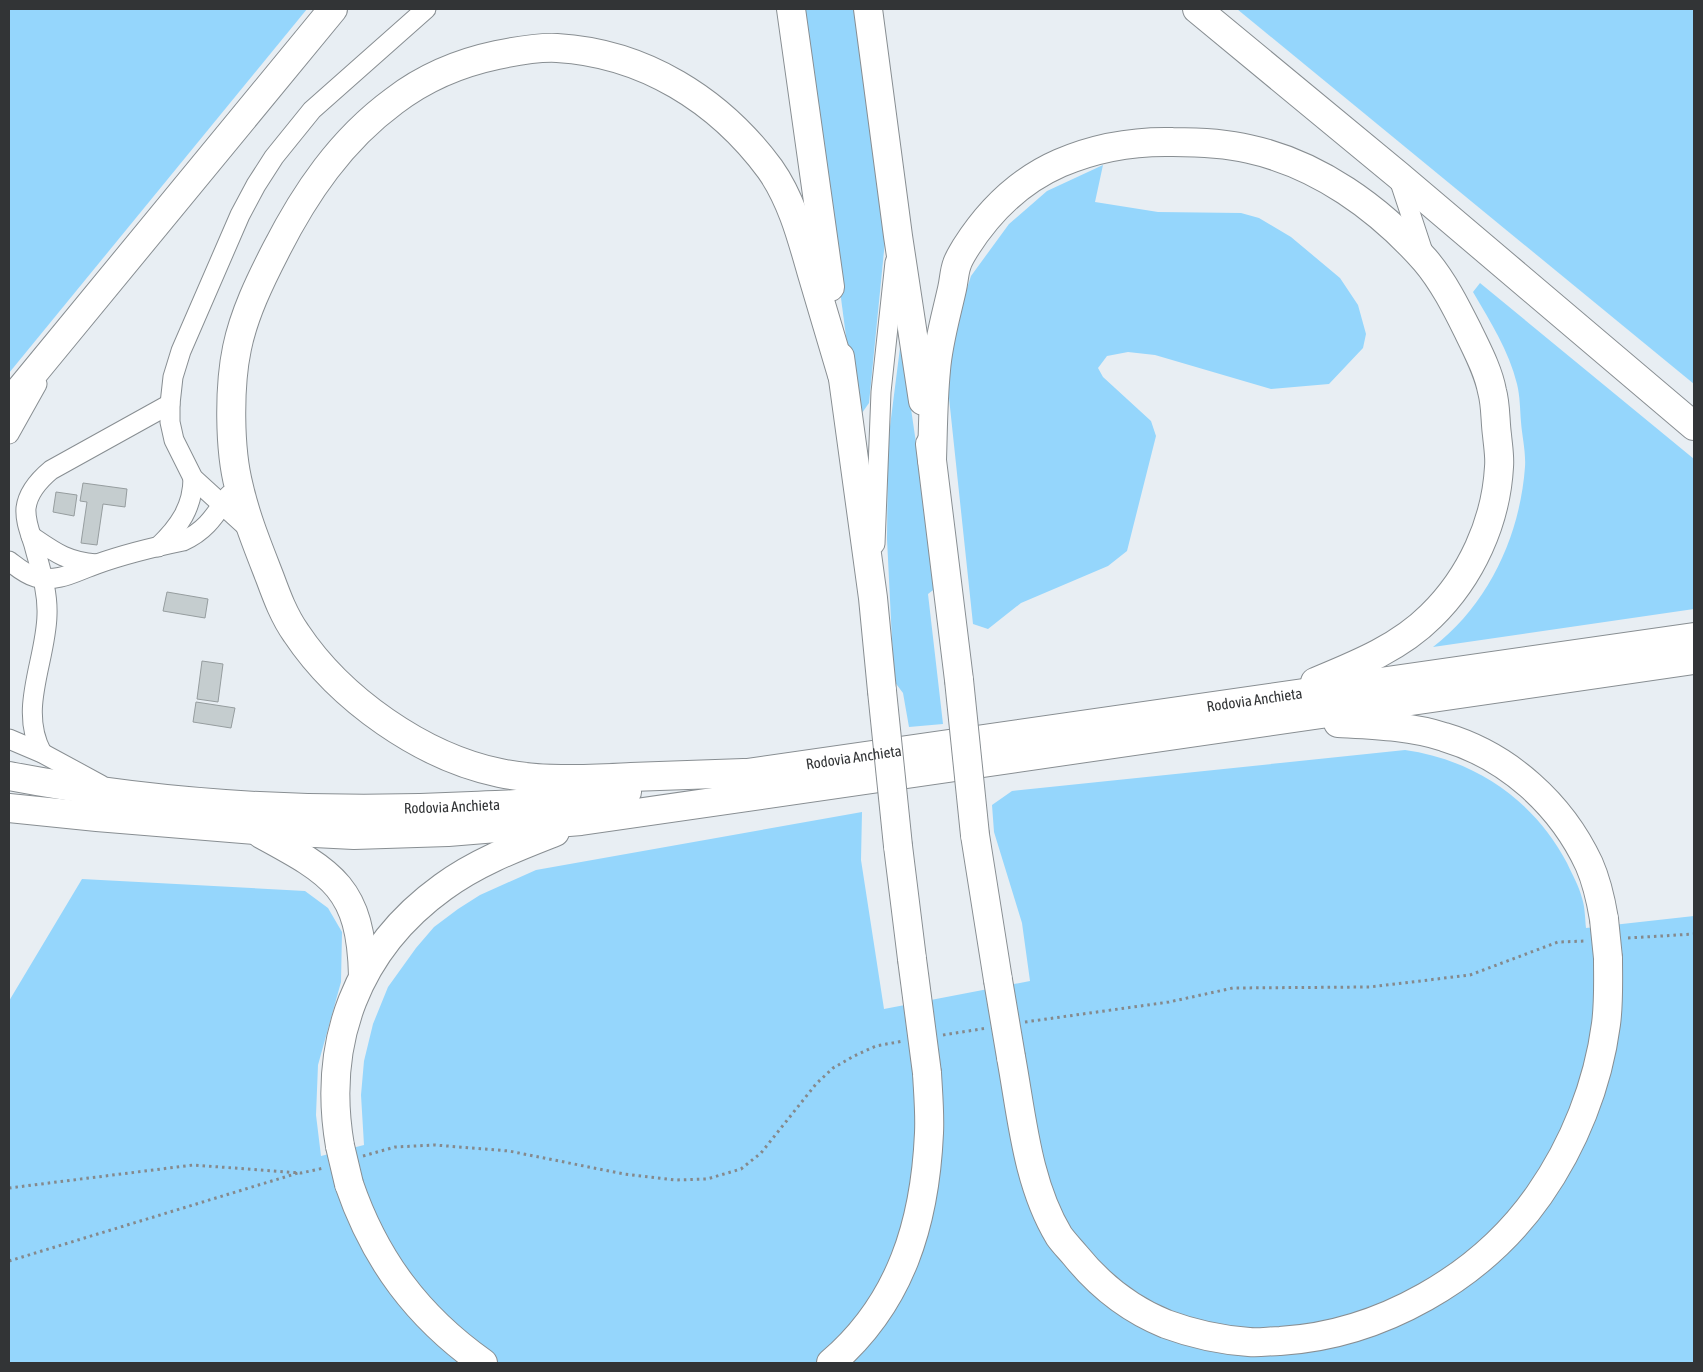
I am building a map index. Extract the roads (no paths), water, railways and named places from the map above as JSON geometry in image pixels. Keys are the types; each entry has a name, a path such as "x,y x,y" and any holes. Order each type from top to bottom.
{"highway":[{"path":"9,403 333,9"},
{"path":"792,9 873,598 898,846 927,1072 929,1132 926,1174 919,1212 902,1268 890,1292 871,1321 830,1363"},
{"path":"868,9 898,236 932,460 959,680 974,835 1028,1154 1035,1181 1045,1208 1060,1237 1088,1271 1108,1290 1131,1306 1155,1319 1187,1332 1251,1342 1304,1339 1341,1331 1380,1318 1442,1286 1500,1242 1538,1196 1562,1158 1580,1122 1600,1058 1606,1024 1608,994 1608,958 1604,919 1600,895 1589,865 1564,822 1544,798 1523,779 1497,760 1473,747 1445,737 1423,731 1284,708"},
{"path":"1197,9 1398,175 1694,426"},
{"path":"744,773 578,780 499,773 428,748 394,728 367,708 318,661 296,633 278,600 251,530 237,482 232,424 233,380 237,346 250,305 272,257 292,220 312,186 336,155 362,128 391,103 418,84 449,69 485,58 522,50 554,48 598,53 635,64 667,78 696,95 725,119 749,143 773,174 791,209 842,375"},
{"path":"932,460 936,369 957,261 986,220 1016,189 1047,168 1074,156 1101,148 1140,142 1197,142 1251,149 1306,169 1346,190 1375,212 1427,262 1456,305 1478,352 1492,391 1499,465 1494,504 1480,546 1462,578 1431,616 1396,643 1284,708"},
{"name":"Rodovia Anchieta","path":"9,808 255,830 363,835 448,832 581,821 1284,708 1694,636"},
{"name":"Rodovia Anchieta","path":"9,776 67,787 217,804 318,809 405,809 577,800 744,773 1694,660"},
{"path":"483,1363 444,1334 406,1293 386,1264 369,1234 357,1208 341,1157 336,1120 335,1070 346,1018 363,976 380,949 416,908 444,886 476,866 581,821"},
{"path":"255,830 306,858 334,881 345,895 353,911 359,933 363,976"}],"lane":[{"path":"251,530 193,478 174,440 170,422 170,404 173,377 181,351 240,215 274,157 312,110 426,9"},
{"path":"1398,175 1427,262"},
{"path":"873,598 881,392 898,236"},
{"path":"9,434 65,335"},
{"path":"42,753 34,736 31,714 47,616 44,578 27,523 26,505 36,485 51,470 170,404"},
{"path":"158,547 178,526 187,511 193,489 193,478"},
{"path":"9,561 36,577 62,578 96,564 183,541 196,535 206,526 237,482"},
{"path":"31,536 58,555 80,562 96,564"},
{"path":"47,616 57,595 72,575"},
{"path":"31,714 20,729 9,738 118,793"}]}
